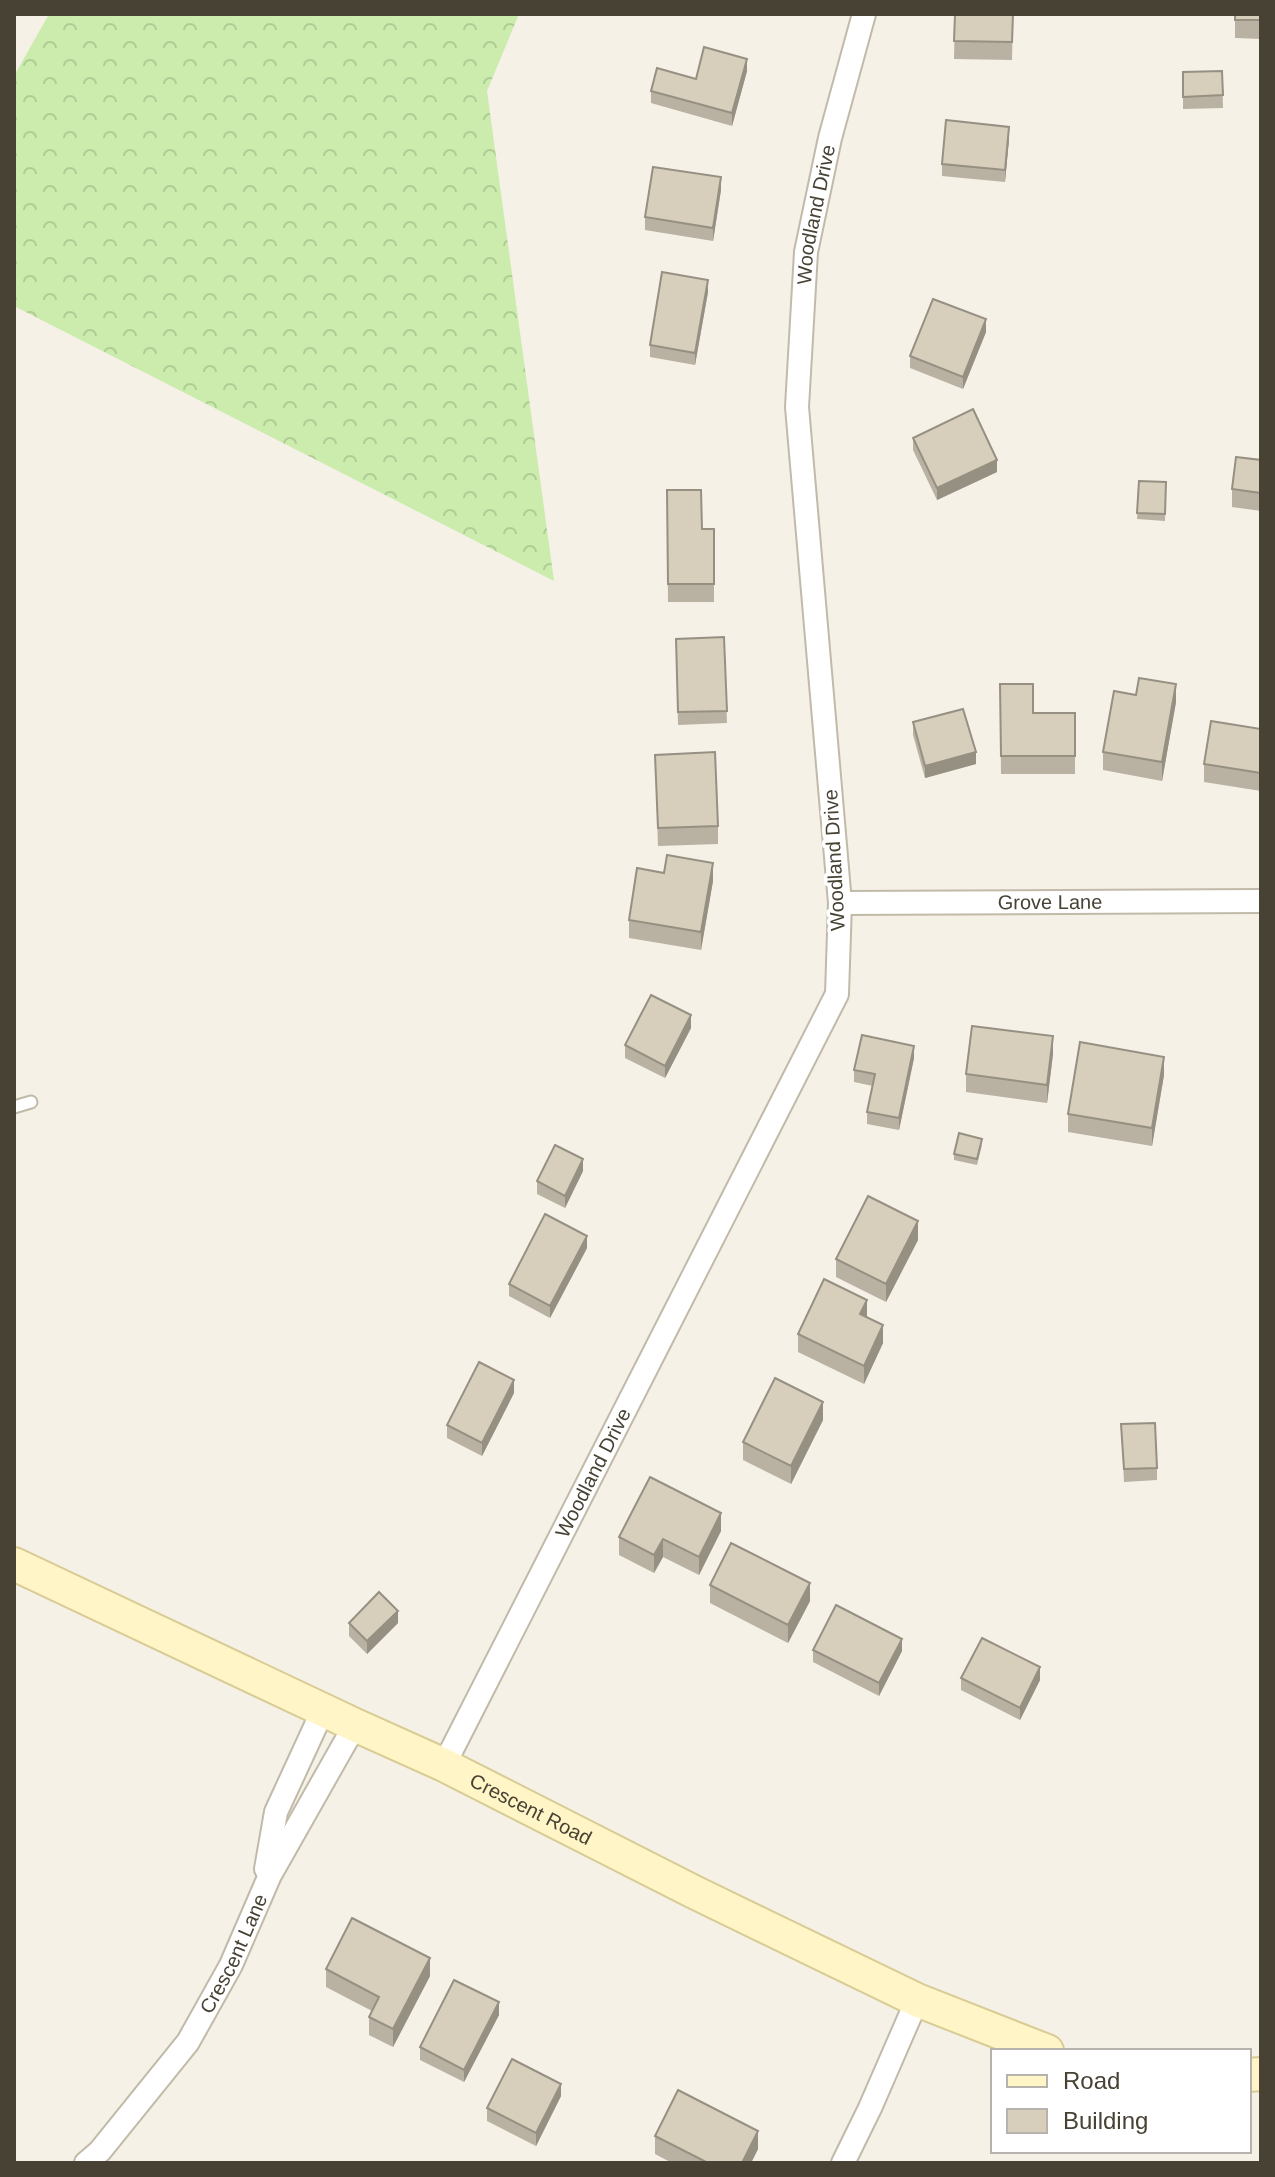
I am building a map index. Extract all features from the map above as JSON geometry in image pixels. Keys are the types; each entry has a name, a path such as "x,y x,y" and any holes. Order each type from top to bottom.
{"street":[{"name":"Woodland Drive","path":"444,1765 837,994 840,903 797,407 806,252 830,138 864,14"},
{"name":"Grove Lane","path":"840,903 1261,901"},
{"name":"Crescent Road","path":"16,1570 444,1765 694,1892 917,2000 1042,2049"},
{"path":"262,1894 276,1812 323,1710"},
{"name":"Crescent Lane","path":"86,2163 100,2151 188,2042 231,1965 270,1875 355,1725"},
{"path":"843,2163 917,2000"}],"lane":[{"path":"14,1107 31,1102"}],"green space":[{"path":"49,14 519,14 487,91 554,581 14,306 14,76"}],"building":[{"path":"955,14 1013,14 1012,42 954,41"},
{"path":"1235,14 1261,14 1261,20 1235,20"},
{"path":"704,47 747,59 732,113 651,91 657,68 696,79"},
{"path":"1222,71 1223,95 1183,97 1183,72"},
{"path":"946,120 1009,127 1005,170 942,164"},
{"path":"653,167 721,177 713,228 645,217"},
{"path":"662,272 708,280 695,353 650,345"},
{"path":"933,299 986,319 963,377 910,356"},
{"path":"973,409 997,460 937,488 913,438"},
{"path":"1236,457 1261,460 1261,493 1232,489"},
{"path":"1139,481 1166,482 1165,514 1137,513"},
{"path":"667,490 701,490 702,529 714,529 714,584 668,584"},
{"path":"724,637 727,711 678,712 676,639"},
{"path":"1139,678 1176,684 1162,762 1103,752 1114,691 1136,695"},
{"path":"1000,684 1033,684 1033,713 1075,713 1075,756 1001,756"},
{"path":"963,709 976,752 925,766 913,722"},
{"path":"1211,721 1261,729 1261,773 1204,764"},
{"path":"715,752 718,826 658,828 655,755"},
{"path":"667,855 713,863 701,932 629,920 637,868 664,873"},
{"path":"651,995 691,1015 665,1066 625,1045"},
{"path":"972,1026 1053,1036 1047,1085 966,1074"},
{"path":"862,1035 914,1046 899,1118 867,1112 875,1074 854,1070"},
{"path":"1080,1042 1164,1057 1152,1128 1068,1114"},
{"path":"959,1133 982,1139 977,1159 954,1154"},
{"path":"555,1145 583,1159 565,1196 537,1181"},
{"path":"868,1196 918,1221 886,1284 836,1259"},
{"path":"545,1214 587,1236 550,1306 509,1284"},
{"path":"824,1279 867,1300 860,1314 883,1325 864,1366 798,1334"},
{"path":"479,1362 514,1380 482,1443 447,1425"},
{"path":"775,1378 823,1402 791,1466 743,1442"},
{"path":"1155,1423 1157,1468 1124,1469 1121,1424"},
{"path":"650,1477 721,1513 699,1557 663,1539 654,1555 619,1537"},
{"path":"731,1543 810,1583 788,1625 710,1585"},
{"path":"379,1592 398,1611 367,1641 349,1623"},
{"path":"836,1605 902,1639 879,1683 813,1650"},
{"path":"982,1638 1040,1667 1020,1708 961,1678"},
{"path":"352,1918 430,1958 393,2029 369,2017 379,1997 326,1969"},
{"path":"454,1980 499,2002 464,2070 420,2047"},
{"path":"512,2059 561,2084 536,2133 487,2108"},
{"path":"678,2090 758,2131 742,2163 708,2163 655,2136"}]}
